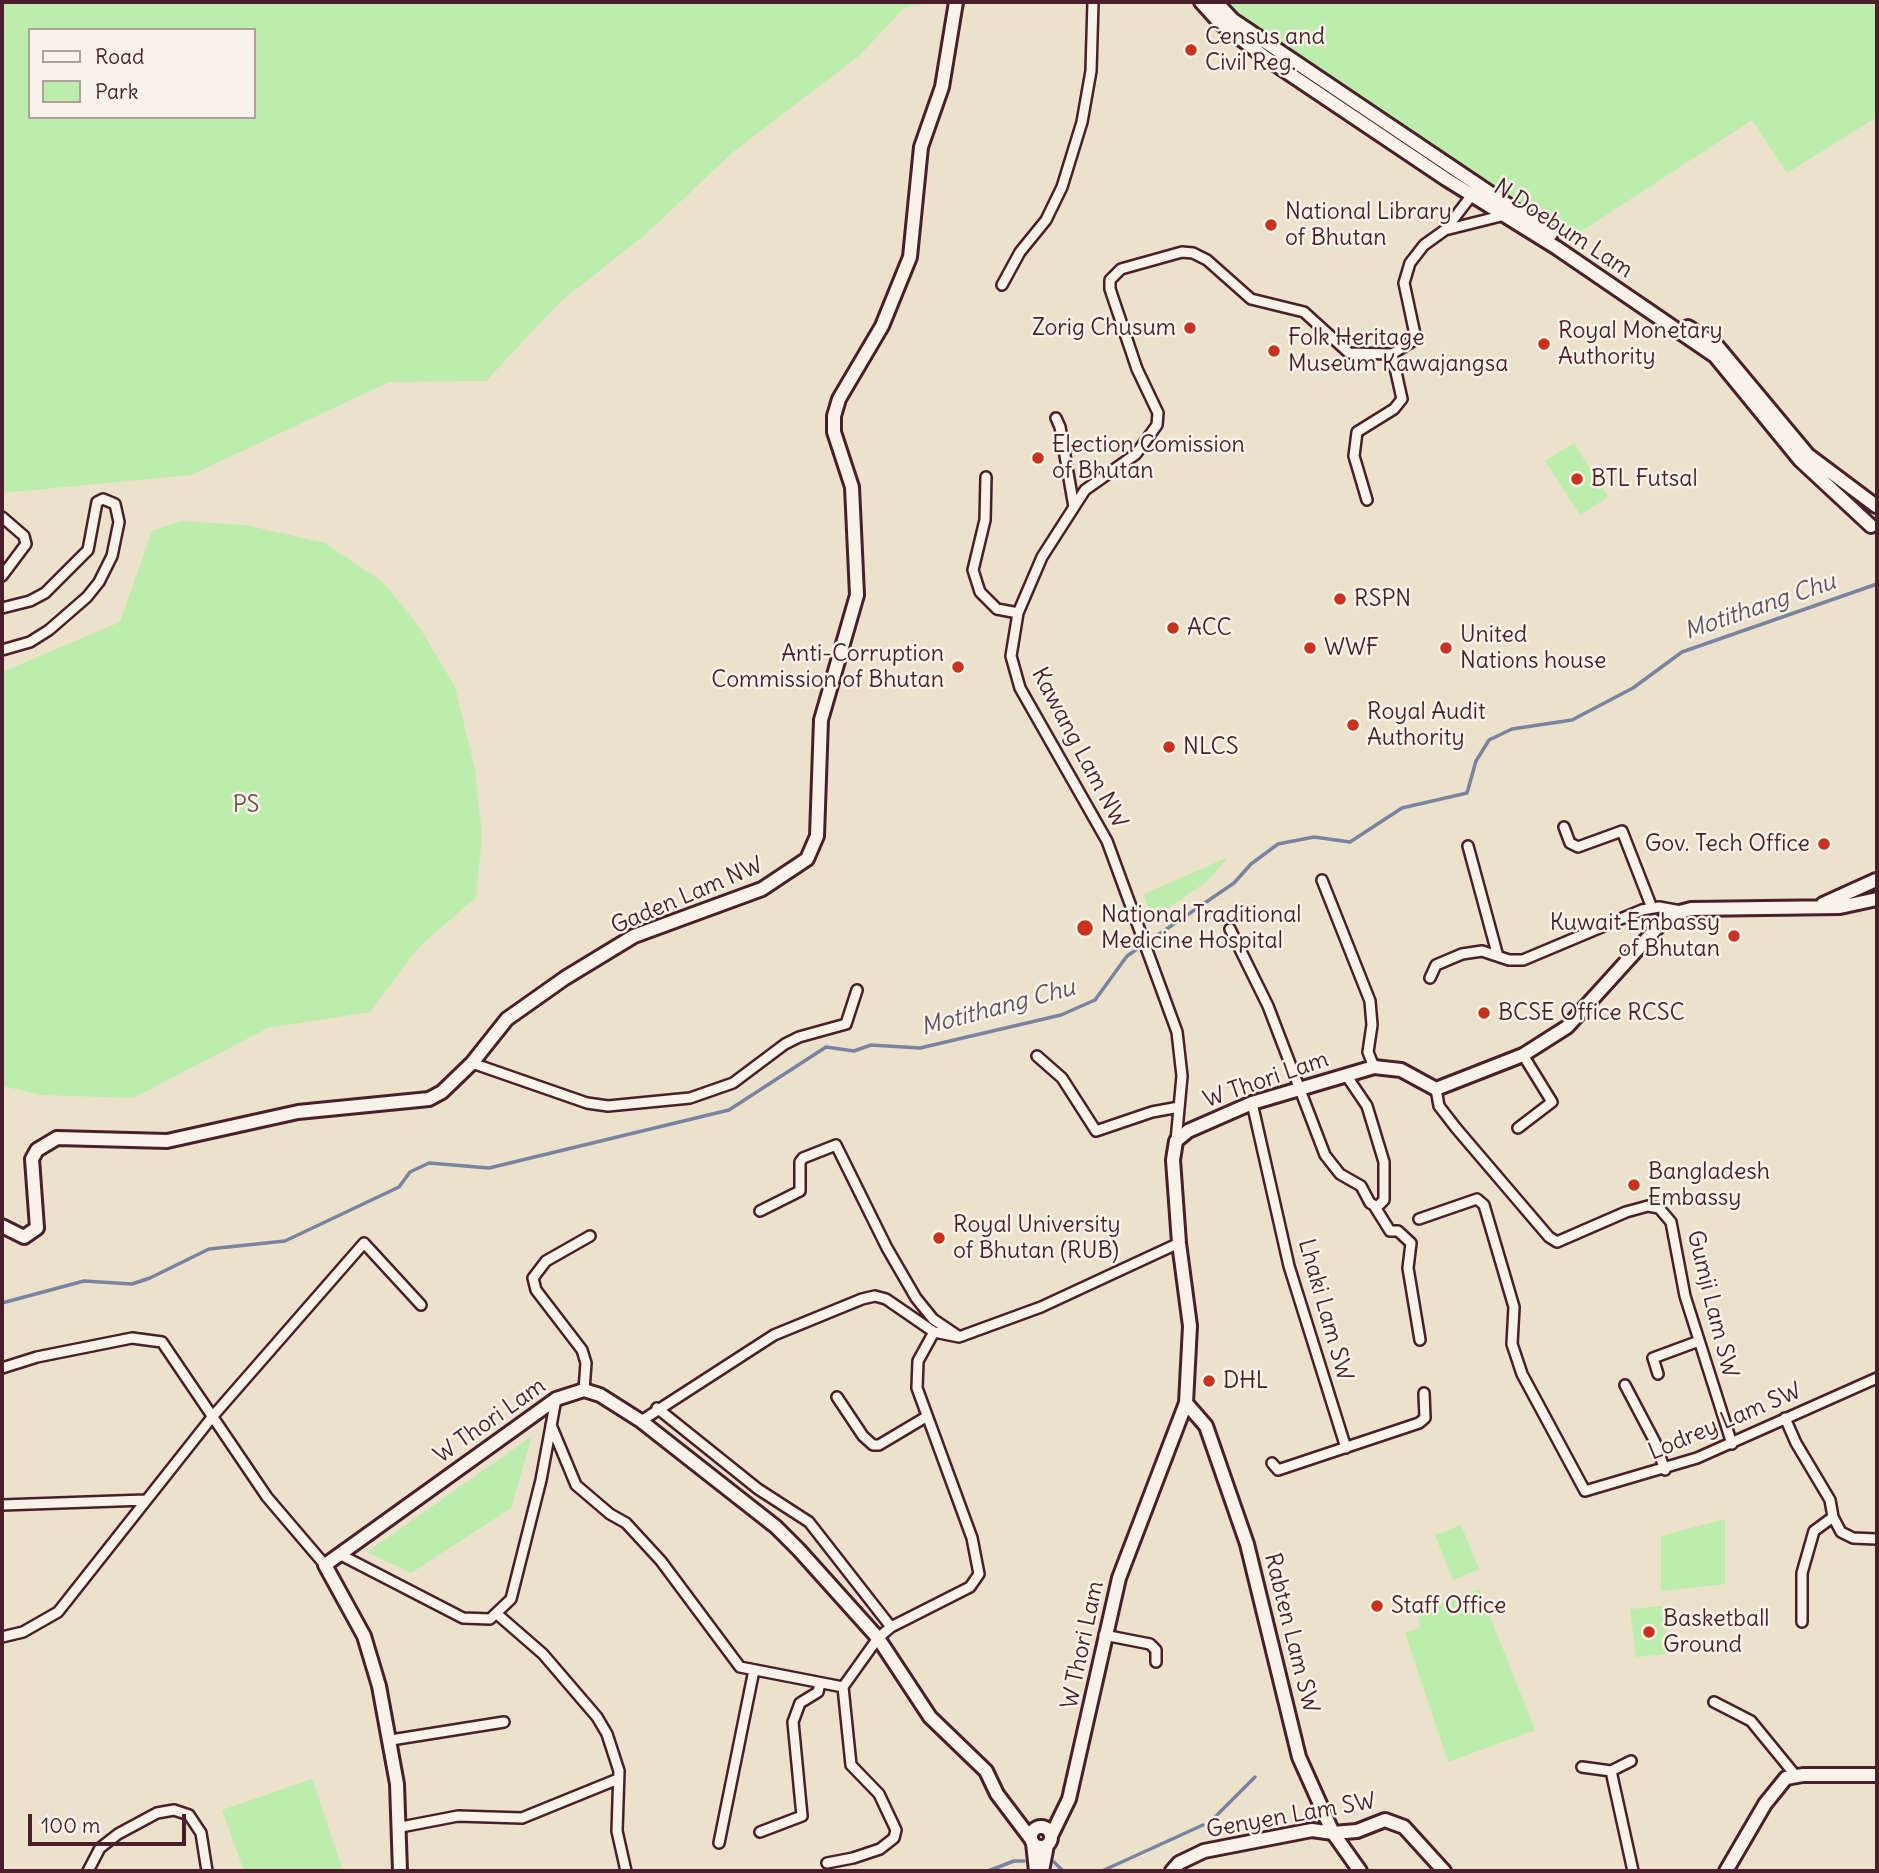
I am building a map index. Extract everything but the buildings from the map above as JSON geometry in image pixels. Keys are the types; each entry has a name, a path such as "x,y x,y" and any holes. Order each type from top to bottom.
{"main road":[{"name":"Gaden Lam NW","path":"2,1226 24,1237 37,1228 32,1159 37,1150 58,1138 137,1143 167,1141 298,1111 413,1102 442,1092 472,1063 508,1018 565,978 654,927 774,883 798,868 814,848 821,720 857,595 852,486 834,432 834,416 839,399 882,326 910,257 918,165 925,130 942,87 956,2"},
{"name":"N Doebum Lam","path":"1200,2 1220,23 1266,58 1718,347 1808,456 1877,505"},
{"name":"N Doebum Lam","path":"1216,2 1233,20 1475,191"},
{"name":"N Doebum Lam","path":"1509,211 1715,356 1800,460 1874,530"},
{"path":"1874,530 1870,517 1877,505"},
{"path":"1436,1089 1523,1055 1567,1027 1664,920 1681,911 1858,905 1877,899 1872,888 1876,879"},
{"path":"1812,907 1840,898 1876,879"},
{"name":"W Thori Lam","path":"325,1565 556,1399 584,1390 600,1395 641,1421 776,1527 878,1638 930,1717 986,1771 1010,1814 1040,1836 1069,1799 1090,1716 1104,1635 1141,1514 1166,1462 1186,1404 1190,1326 1179,1243 1174,1160 1176,1141 1188,1131 1252,1103 1374,1067 1401,1070 1436,1089"},
{"name":"Rabten Lam SW","path":"1186,1404 1206,1426 1247,1544 1299,1757 1334,1833 1360,1871"},
{"path":"325,1565 364,1636 391,1740 401,1827 400,1871"},
{"path":"1726,1871 1776,1788 1786,1778 1877,1775"},
{"name":"Genyen Lam SW","path":"1172,1871 1179,1863 1204,1851 1312,1830 1334,1833 1357,1831 1385,1820 1395,1822 1419,1840 1444,1871"},
{"path":"1036,1871 1040,1836"},
{"path":"1040,1836 1042,1871"}],"street":[{"path":"1002,285 1020,252 1046,220 1062,187 1082,122 1091,71 1093,2"},
{"path":"1367,500 1354,456 1357,432 1394,409 1402,399 1392,354 1416,339 1404,283 1410,263 1424,245 1445,230 1475,191"},
{"path":"1445,230 1509,211"},
{"name":"Kawang Lam NW","path":"1176,1141 1180,1047 1107,841 1016,677 1011,644 1018,613 1042,556 1085,491 1136,454 1153,434 1159,418 1137,369 1110,289 1110,280 1116,271 1182,252 1193,253 1207,260 1251,299 1304,312 1349,354 1392,354"},
{"path":"1056,418 1060,427 1074,507"},
{"path":"986,477 985,520 973,570 981,592 997,608 1018,613"},
{"path":"2,608 30,601 45,593 88,551 97,502 103,499 116,504 119,522 112,556 87,597 49,630 30,642 2,650"},
{"path":"2,517 24,536 26,544 2,576"},
{"path":"1564,827 1570,843 1578,847 1622,831 1652,908"},
{"path":"1468,846 1497,953"},
{"path":"1322,880 1370,1001 1372,1025 1368,1052 1374,1067"},
{"path":"1430,978 1436,965 1447,959 1482,951 1497,953 1509,960 1523,960 1652,908 1681,911"},
{"path":"1230,929 1260,988 1325,1155 1340,1174 1361,1186 1390,1231 1398,1231 1411,1243 1408,1268 1420,1340"},
{"path":"472,1063 587,1103 608,1106 690,1098 733,1083 792,1040 846,1024 857,990"},
{"path":"1518,1128 1552,1102 1523,1055"},
{"path":"1037,1056 1062,1078 1096,1131 1152,1111 1179,1107"},
{"path":"1346,1074 1367,1106 1384,1162 1384,1200 1380,1206 1375,1207"},
{"name":"Gumji Lam SW","path":"1436,1089 1439,1106 1549,1237 1557,1242 1626,1212 1647,1206 1660,1208 1671,1222 1682,1284 1732,1444"},
{"name":"Lhaki Lam SW","path":"1252,1103 1289,1266 1346,1448"},
{"path":"760,1211 800,1191 799,1165 803,1158 835,1145 887,1248 916,1298 933,1319 958,1337"},
{"name":"Lodrey Lam SW","path":"1419,1219 1477,1199 1484,1205 1514,1307 1513,1344 1522,1374 1585,1491 1665,1470 1732,1444 1877,1378"},
{"path":"584,1390 586,1363 582,1350 571,1331 541,1297 533,1278 546,1261 590,1236"},
{"path":"2,1637 23,1632 58,1612 213,1416 364,1243 421,1305"},
{"path":"641,1421 774,1335 862,1299 875,1296 886,1299 934,1332 958,1337 1041,1307 1179,1243"},
{"path":"827,1863 880,1849 894,1839 896,1830 878,1794 851,1765 843,1687 878,1638 891,1628 970,1587 979,1574 972,1538 919,1401 916,1371 918,1360 934,1332"},
{"path":"2,1368 51,1354 132,1338 154,1338 162,1342 267,1497 325,1565"},
{"path":"1658,1374 1653,1358 1699,1341"},
{"path":"1625,1385 1665,1470"},
{"path":"1272,1463 1278,1470 1419,1423 1425,1418 1424,1393"},
{"path":"837,1397 863,1436 873,1445 926,1417"},
{"path":"339,1554 463,1618 490,1619 497,1614 511,1599 541,1480 556,1399"},
{"path":"657,1409 758,1489 809,1522 891,1628"},
{"path":"1785,1418 1796,1443 1830,1500 1833,1517 1841,1532 1853,1538 1877,1539"},
{"path":"551,1425 576,1485 626,1523 661,1561 740,1667 843,1687"},
{"path":"2,1505 145,1500"},
{"path":"1802,1622 1802,1573 1814,1531 1833,1517"},
{"path":"497,1614 543,1654 597,1717 607,1734 619,1771 617,1831 626,1871"},
{"path":"1104,1635 1150,1644 1156,1650 1156,1662"},
{"path":"719,1843 754,1670"},
{"path":"760,1832 802,1816 793,1722 800,1703 818,1692 820,1683"},
{"path":"1714,1702 1751,1721 1797,1776"},
{"path":"391,1740 504,1722"},
{"path":"1582,1767 1611,1771 1631,1761"},
{"path":"1611,1771 1633,1871"},
{"path":"401,1827 457,1816 522,1818 618,1779"},
{"path":"88,1871 100,1848 118,1834 157,1813 174,1810 189,1815 201,1833 207,1871"}],"green space":[{"path":"2,2 936,2 904,8 860,55 733,152 646,234 561,301 486,381 389,382 191,475 2,493"},
{"path":"1213,2 1877,2 1877,117 1787,173 1752,120 1568,240 1242,28"},
{"name":"BTL Futsal","path":"1574,443 1608,497 1580,515 1545,461"},
{"name":"PS","path":"181,521 245,525 325,543 384,583 420,628 455,687 475,770 482,836 476,897 418,948 370,1012 268,1028 133,1098 42,1095 2,1086 2,672 120,622 152,531"},
{"path":"1228,857 1209,880 1151,920 1144,894"},
{"path":"532,1436 511,1508 411,1573 367,1552"},
{"path":"1725,1519 1725,1584 1661,1591 1661,1536"},
{"path":"1461,1525 1479,1569 1453,1580 1435,1535"},
{"path":"1479,1589 1535,1730 1448,1762 1405,1633 1420,1628 1419,1617 1423,1609"},
{"name":"Basketball Ground","path":"1663,1606 1667,1654 1636,1657 1630,1609"},
{"path":"312,1779 343,1871 244,1871 222,1810"}],"waterway":[{"name":"Motithang Chu","path":"2,1303 84,1281 132,1284 209,1249 285,1241 399,1187 410,1172 429,1163 489,1168 729,1110 826,1047 854,1051 871,1045 920,1048 1061,1015 1095,1000 1127,956 1234,883 1251,864 1278,844 1314,837 1350,842 1402,808 1467,793 1476,761 1489,740 1512,729 1572,720 1633,688 1682,652 1877,584"},
{"path":"1209,1823 1255,1777"},
{"path":"1102,1871 1203,1825"},
{"path":"988,1871 1014,1861 1024,1861"},
{"path":"1054,1862 1063,1871"}],"place":[{"name":"Census and Civil Reg.","path":"1191,50"},
{"name":"National Library of Bhutan","path":"1271,225"},
{"name":"Zorig Chusum","path":"1190,328"},
{"name":"Royal Monetary Authority","path":"1544,344"},
{"name":"Folk Heritage Museum Kawajangsa","path":"1274,351"},
{"name":"Election Comission of Bhutan","path":"1038,458"},
{"name":"BTL Futsal","path":"1577,479"},
{"name":"RSPN","path":"1340,599"},
{"name":"ACC","path":"1173,628"},
{"name":"WWF","path":"1310,648"},
{"name":"United Nations house","path":"1446,648"},
{"name":"Anti-Corruption Commission of Bhutan","path":"958,667"},
{"name":"Royal Audit Authority","path":"1353,725"},
{"name":"NLCS","path":"1169,747"},
{"name":"Gov. Tech Office","path":"1824,844"},
{"name":"National Traditional Medicine Hospital","path":"1085,928"},
{"name":"Kuwait Embassy of Bhutan","path":"1734,936"},
{"name":"BCSE Office RCSC","path":"1484,1013"},
{"name":"Bangladesh Embassy","path":"1634,1185"},
{"name":"Royal University of Bhutan (RUB)","path":"939,1238"},
{"name":"DHL","path":"1209,1381"},
{"name":"Staff Office","path":"1377,1606"},
{"name":"Basketball Ground","path":"1649,1632"}]}
